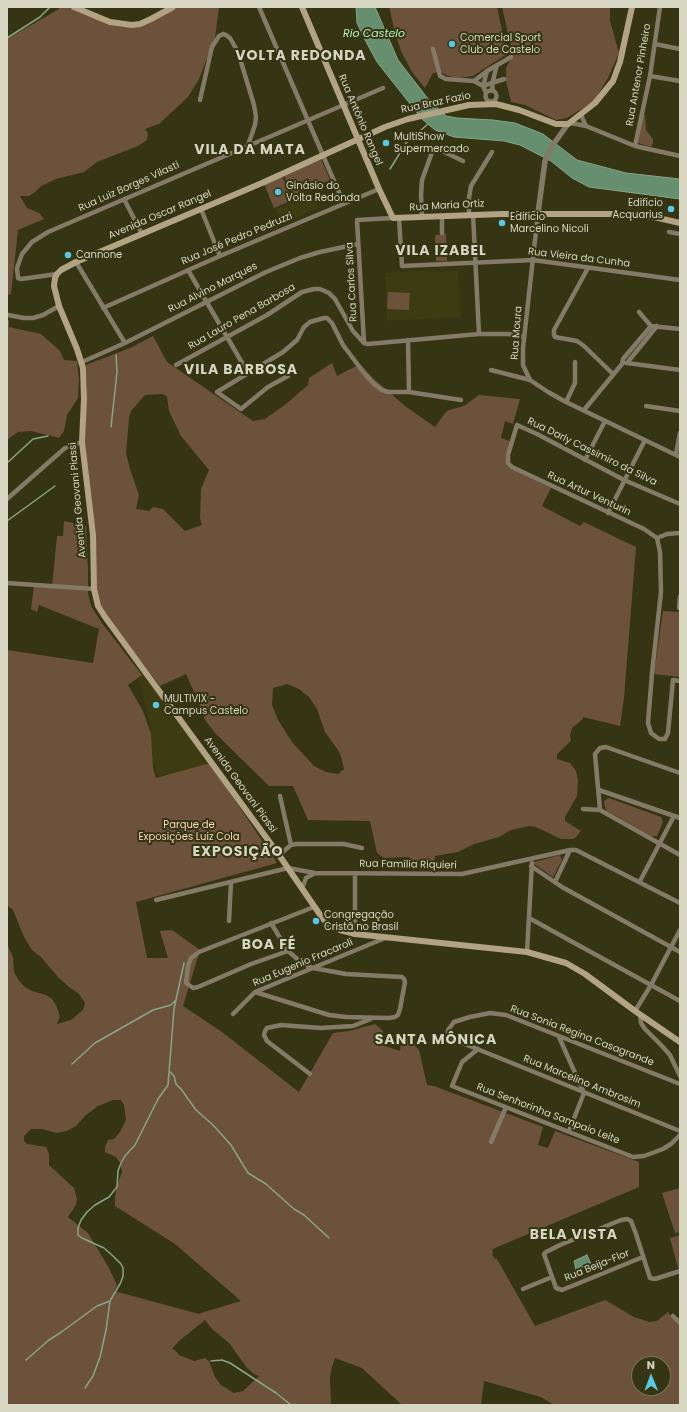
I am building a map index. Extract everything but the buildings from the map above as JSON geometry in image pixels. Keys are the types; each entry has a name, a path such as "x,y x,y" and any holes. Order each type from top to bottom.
{"main road":[{"path":"74,7 110,22 140,24 151,20 173,7"},
{"name":"Rua Antônio Rangel","path":"302,7 379,189 396,218"},
{"path":"569,123 595,103 614,81 620,62 632,7"},
{"name":"Rua Braz Fazio","path":"358,140 399,122 419,116 487,102 498,102 556,124 569,123"},
{"name":"Avenida Oscar Rangel","path":"57,274 61,270 76,262 358,140"},
{"name":"Rua Maria Ortiz","path":"396,218 471,214 616,214 643,216 680,223"},
{"path":"57,274 54,286 59,306 82,362"},
{"name":"Avenida Geovani Piassi","path":"82,362 84,381 82,442 93,535 94,589 98,606 105,618 279,855 323,919 329,925 355,934 527,952 566,963 585,974 637,1013 680,1042"}],"street":[{"path":"260,7 324,154 344,204"},
{"name":"Rua Antenor Pinheiro","path":"635,146 650,76 660,7"},
{"path":"200,100 212,47 219,36 222,34 226,35 230,38 238,52 254,105 256,117 255,125 248,145"},
{"path":"655,44 680,49"},
{"path":"433,49 440,76 446,79 474,81 483,86 486,93 487,102"},
{"path":"474,81 487,71 511,57"},
{"path":"497,65 492,82 498,102"},
{"path":"483,86 487,71"},
{"path":"650,76 680,81"},
{"path":"483,86 504,79"},
{"name":"Rua Luiz Borges Vilasti","path":"57,274 21,279 18,278 17,268 22,254 32,242 39,237 248,145 309,121 383,88"},
{"path":"486,93 494,91"},
{"path":"581,114 586,126"},
{"path":"569,123 586,126 635,146 680,156"},
{"name":"Rua Moura","path":"530,380 523,364 523,337 534,260 538,213 545,161 556,138 569,123"},
{"path":"422,217 422,180 434,147 463,161"},
{"path":"479,334 476,263 469,198 470,186 492,152"},
{"name":"Rua José Pedro Pedruzzi","path":"103,308 220,256 379,189"},
{"path":"124,199 142,234"},
{"path":"201,209 220,256"},
{"path":"442,216 442,233"},
{"name":"Rua Maria Ortiz","path":"357,220 396,218"},
{"name":"Rua Vieira da Cunha","path":"396,218 402,266 534,260 680,280"},
{"name":"Rua Carlos Silva","path":"357,220 364,342"},
{"path":"669,232 680,234"},
{"name":"Rua Alvino Marques","path":"82,362 125,343 250,279 300,258 330,249 358,244"},
{"path":"76,262 125,343"},
{"path":"588,268 554,330 554,335 555,337 573,339 577,341 613,374"},
{"path":"188,270 248,373"},
{"name":"Rua Lauro Pena Barbosa","path":"176,365 266,315 302,292 308,290 320,289 329,293 335,299 353,331 364,342"},
{"path":"8,315 33,318 43,315 59,306"},
{"path":"639,312 651,326 680,329"},
{"path":"288,376 268,387 241,409 217,392 288,348 310,322 327,318 332,323 349,354 374,384 382,390 388,392 409,392 461,400"},
{"path":"584,410 622,364 623,359 651,326"},
{"path":"627,363 657,326"},
{"path":"364,342 368,344 479,334 508,334 523,337"},
{"path":"408,340 409,392"},
{"path":"566,402 575,384 575,362"},
{"path":"622,364 627,363 680,370"},
{"path":"491,370 530,380 566,402 678,456 680,433"},
{"path":"646,406 680,411"},
{"path":"585,460 605,421"},
{"name":"Rua Darly Cassimiro da Silva","path":"512,468 508,463 508,455 517,425 624,480 680,504"},
{"path":"608,513 645,440"},
{"path":"7,499 65,448 82,442"},
{"name":"Rua Artur Venturin","path":"512,468 644,529 657,538"},
{"path":"680,534 667,534 657,538 660,552 661,592 648,724 649,731 659,739 665,739 669,730 673,680 680,681"},
{"path":"7,583 94,589"},
{"path":"679,608 680,596"},
{"path":"600,810 595,756 596,751 602,747 606,747 680,773"},
{"path":"598,790 680,818"},
{"path":"280,796 291,845"},
{"path":"583,809 600,810 680,854"},
{"path":"640,881 674,816"},
{"path":"279,855 291,845 296,844 344,844 362,848"},
{"path":"555,882 570,850 579,851 640,881 680,903"},
{"name":"Rua Família Riquieri","path":"288,868 315,873 462,874 532,860 570,850"},
{"path":"527,952 532,860"},
{"path":"532,866 555,882 680,952"},
{"path":"156,900 288,868"},
{"path":"302,889 306,878 315,873"},
{"path":"355,873 355,934"},
{"path":"229,921 231,882"},
{"path":"288,951 251,964 198,987 193,988 186,983 188,966 191,958 199,952 272,922 314,907"},
{"path":"529,918 680,1001"},
{"path":"255,992 329,1015 389,1018 398,1015 400,1009 405,982 402,977 358,976 313,968 303,964 288,951 272,922"},
{"path":"680,930 637,1013 645,1029 670,1055 680,1076"},
{"name":"Rua Eugenio Fracaroli","path":"233,1014 255,992 386,938"},
{"name":"Rua Sonia Regina Casagrande","path":"478,1049 451,1038 448,1032 450,1026 459,1020 483,1014 506,1015 680,1084"},
{"path":"310,1074 267,1041 264,1035 268,1028 281,1025 321,1028 353,1026 372,1018"},
{"path":"559,1036 584,1092 569,1131"},
{"name":"Rua Senhorinha Sampaio Leite","path":"478,1049 462,1062 452,1086 632,1156 644,1156 663,1149 671,1144 680,1135"},
{"name":"Rua Marcelino Ambrosim","path":"478,1049 680,1131"},
{"path":"491,1142 506,1107"},
{"path":"523,1289 552,1277 544,1253 624,1218 631,1220 642,1257 649,1276 652,1279 680,1271"},
{"name":"Rua Beija-Flor","path":"552,1277 556,1288 562,1290 642,1257"},
{"path":"673,1316 680,1323"}],"shaded area":[{"path":"313,193 319,208 283,224 276,209"},
{"path":"431,270 431,272 458,271 461,317 387,321 385,273"},
{"name":"MULTIVIX - Campus Castelo","path":"142,672 210,763 158,777 151,759 150,726 141,685 135,677"}],"green space":[{"path":"59,7 70,7 117,26 134,27 156,19 178,7 219,7 215,38 199,79 188,97 159,124 145,129 148,133 147,140 138,146 97,162 84,172 56,179 41,186 29,196 20,196 27,208 39,213 44,219 18,230 11,294 7,295 7,39 59,9"},
{"name":"Comercial Sport Club de Castelo","path":"389,7 497,7 507,54 473,76 458,78 448,76 441,72 433,73 425,88 412,72 401,51"},
{"path":"502,7 610,7 610,21 619,53 608,78 594,101 567,118 556,120 525,105 511,102 506,81 506,68 513,55"},
{"path":"643,115 645,115 646,130 653,139 651,147 638,143"},
{"path":"321,159 330,180 293,196 284,176"},
{"name":"Ginásio do Volta Redonda","path":"282,176 293,200 274,208 264,184"},
{"path":"446,234 447,261 436,261 435,235"},
{"path":"388,292 410,293 409,310 387,309"},
{"path":"7,320 9,320 9,327 41,334 60,351 64,360 77,361 79,380 78,398 67,415 64,431 59,438 31,431 18,432 7,440"},
{"path":"153,336 167,362 253,421 265,419 286,404 308,385 309,378 332,363 337,376 360,364 374,379 405,406 435,427 449,410 464,406 479,395 520,399 513,424 505,421 501,438 510,441 509,467 551,488 542,506 580,526 584,522 636,547 624,698 620,726 583,717 582,720 572,728 570,735 571,741 557,754 557,759 570,763 576,771 578,780 577,796 565,817 565,821 581,831 576,837 573,839 561,839 536,827 529,826 511,830 499,837 474,844 458,852 435,856 434,866 413,866 409,857 384,858 377,853 370,821 308,820 293,786 269,786 216,734 205,720 186,674 160,686 104,613 97,600 85,443 87,386 86,365 130,348","holes":["163,394 167,397 169,411 181,436 209,470 201,489 200,518 202,525 185,531 163,509 153,507 149,511 136,509 139,495 126,453 131,411 145,395","287,684 299,689 309,697 317,709 325,732 341,756 344,769 338,774 326,772 314,766 292,742 278,720 272,705 273,688"]},
{"name":"Parque de Exposições Luiz Cola","path":"64,521 86,526 88,593 91,606 102,623 142,675 128,685 143,711 151,734 153,768 156,778 210,763 277,863 136,902 147,958 168,958 160,931 172,930 200,950 183,1006 222,1032 299,1092 333,1033 349,1031 375,1024 383,1031 382,1045 400,1051 402,1037 406,1037 419,1050 427,1085 434,1086 543,1127 538,1145 548,1148 555,1131 639,1162 639,1187 495,1248 492,1250 492,1255 495,1259 497,1259 535,1326 605,1300 634,1317 650,1322 657,1321 668,1312 680,1326 680,1405 554,1405 541,1397 484,1381 481,1405 402,1405 362,1368 335,1358 330,1377 331,1405 7,1405 7,944 13,957 14,972 19,981 32,991 46,995 52,999 60,1016 57,1024 71,1020 83,1010 85,1003 79,994 58,977 41,957 32,950 24,937 13,910 7,905 7,650 93,663 99,629 39,605 37,612 31,609 34,586 52,587 57,536 63,536","holes":["113,1100 121,1100 124,1105 126,1120 120,1132 114,1139 108,1140 105,1147 105,1152 116,1157 120,1163 122,1172 117,1186 115,1206 175,1244 241,1301 199,1314 114,1291 117,1285 109,1268 88,1233 68,1217 76,1205 77,1199 74,1188 49,1165 49,1154 46,1147 27,1144 24,1141 24,1136 31,1129 42,1129 56,1133 67,1131 76,1126 86,1115 98,1106","205,1320 212,1329 229,1343 247,1368 259,1376 243,1391 234,1393 221,1385 215,1377 209,1361 205,1358 194,1361 179,1355 172,1349 179,1341"]},
{"path":"663,611 680,612 680,677 654,674"},
{"path":"609,798 661,817 663,822 657,836 651,836 607,811 604,801"},
{"path":"560,855 562,860 553,877 534,864 534,862"},
{"path":"680,1188 680,1232 675,1233 662,1193"},
{"path":"680,1235 680,1268 678,1268 670,1238"}],"water":[{"name":"Rio Castelo","path":"356,7 375,7 398,60 429,100 446,116 515,123 543,134 577,160 626,173 680,179 680,199 589,187 572,178 551,161 520,145 504,141 454,137 435,130 422,119 377,62 357,23"},
{"path":"587,1255 591,1264 576,1270 574,1261"}],"waterway":[{"path":"7,38 40,17 50,7"},
{"path":"390,169 406,143 428,124"},
{"path":"111,427 117,372 116,355"},
{"path":"7,463 33,439 48,436"},
{"path":"7,521 55,486"},
{"path":"26,1360 49,1340 97,1306 110,1301 121,1282 123,1276 123,1268 121,1264 104,1248 78,1235 78,1228 81,1220 87,1212 95,1205 109,1197 117,1187 118,1171 121,1163 135,1145 158,1099 168,1085 174,1009 184,963"},
{"path":"72,1064 95,1043 153,1010 171,1005 176,1000"},
{"path":"169,1071 174,1076 176,1084 196,1110 213,1125 231,1145 248,1173 266,1184 329,1238"},
{"path":"85,1388 93,1376 100,1357 110,1301"},
{"path":"211,1361 222,1360 230,1363 276,1393 291,1405"}],"place":[{"name":"Comercial Sport Club de Castelo","path":"452,44"},
{"name":"MultiShow Supermercado","path":"386,143"},
{"name":"Ginásio do Volta Redonda","path":"278,192"},
{"name":"Edifício Acquarius","path":"671,209"},
{"name":"Edifício Marcelino Nicoli","path":"502,223"},
{"name":"Cannone","path":"68,255"},
{"name":"MULTIVIX - Campus Castelo","path":"156,705"},
{"name":"Congregação Cristã no Brasil","path":"316,921"}],"district":[{"name":"VOLTA REDONDA","path":"301,56"},
{"name":"VILA DA MATA","path":"250,150"},
{"name":"VILA IZABEL","path":"441,251"},
{"name":"VILA BARBOSA","path":"241,370"},
{"name":"EXPOSIÇÃO","path":"238,852"},
{"name":"BOA FÉ","path":"269,945"},
{"name":"SANTA MÔNICA","path":"436,1040"},
{"name":"BELA VISTA","path":"574,1235"}]}
